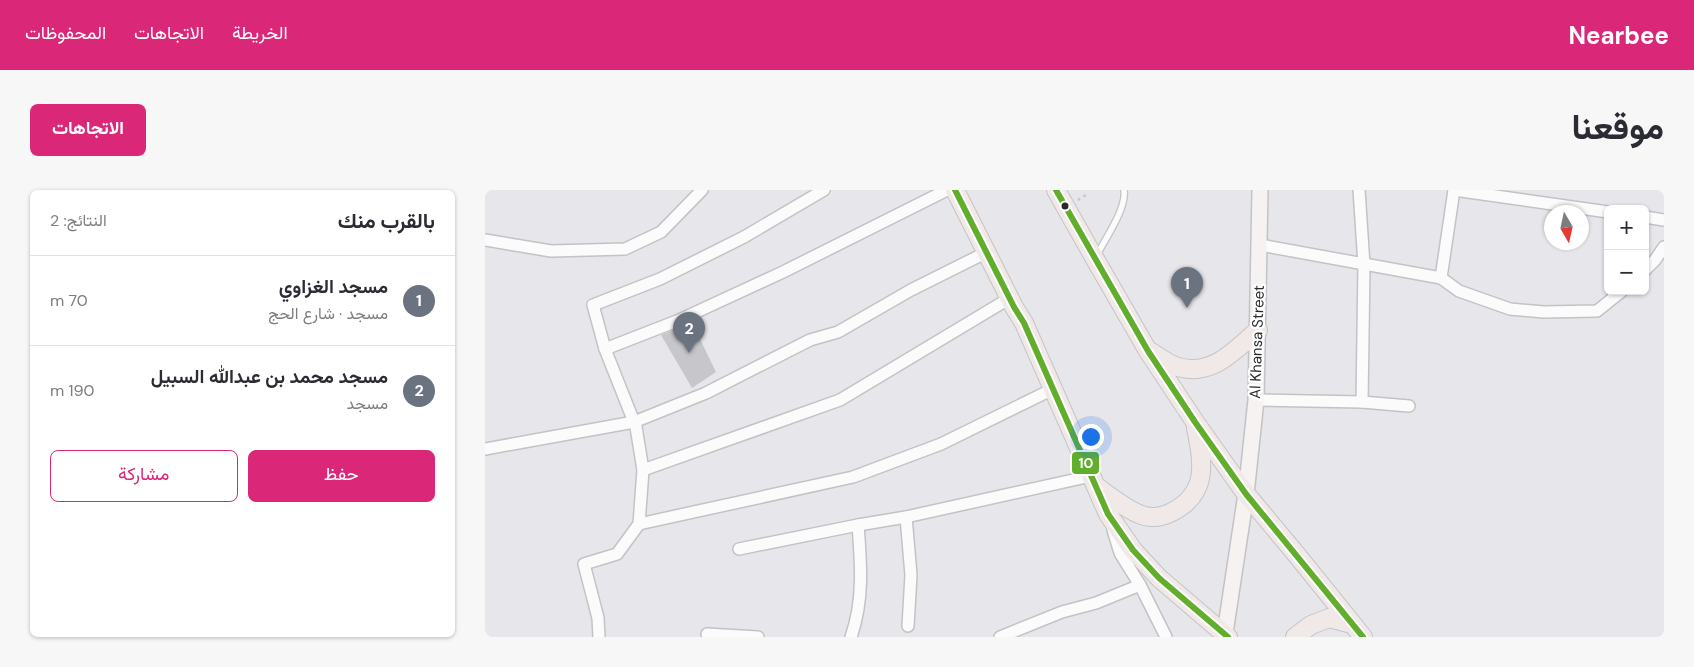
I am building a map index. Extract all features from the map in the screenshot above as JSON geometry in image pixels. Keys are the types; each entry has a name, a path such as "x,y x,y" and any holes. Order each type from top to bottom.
{"main road":[{"path":"955,190 1024,323 1109,514 1133,550 1159,578 1225,636"},
{"path":"1056,190 1148,350 1195,422 1245,494 1357,630"},
{"path":"1148,350 1178,367 1200,369 1217,364 1258,330"},
{"path":"1094,482 1139,515 1164,516 1180,508 1191,499 1199,487 1203,465 1195,422"},
{"path":"1295,637 1311,625 1329,618 1357,630"}],"street":[{"path":"485,240 551,251 625,249 661,232 702,190"},
{"path":"599,637 598,618 584,564 617,554 639,524 643,470 634,422 605,349 593,305 661,280 744,237 824,190"},
{"path":"605,349 677,321 783,272 947,190"},
{"name":"Al Khansa Street","path":"1225,636 1256,400 1260,190"},
{"path":"1359,190 1364,265 1362,402"},
{"path":"1441,278 1454,190 1604,211"},
{"path":"1649,218 1664,220"},
{"path":"1260,245 1441,278 1459,291 1510,309 1597,311 1618,295"},
{"path":"1649,266 1664,247"},
{"path":"485,449 634,422 706,393 810,340 838,332 911,290 987,252"},
{"path":"643,470 841,400 1010,298"},
{"path":"639,524 853,477 941,444 1053,389"},
{"path":"1256,400 1362,402 1409,406"},
{"path":"739,548 1094,482"},
{"path":"1109,514 1120,553 1141,585 1166,637"},
{"path":"906,517 911,575 908,626"},
{"path":"851,637 861,597 858,525"},
{"path":"1000,637 1062,612 1096,603 1141,585"},
{"path":"707,634 758,637"}],"lane":[{"path":"1095,260 1121,208 1125,197 1123,190"}],"building":[{"path":"684,326 697,333 716,372 692,388 661,335"}],"transit line":[{"name":"10","path":"955,190 1014,307 1024,323 1108,514 1133,550 1159,578 1228,637"},
{"name":"10","path":"1056,190 1148,351 1195,422 1246,494 1363,637"}],"place":[{"name":"مسجد الغزاوي","path":"1187,308"},
{"name":"مسجد محمد بن عبدالله السبيل","path":"689,353"}]}
